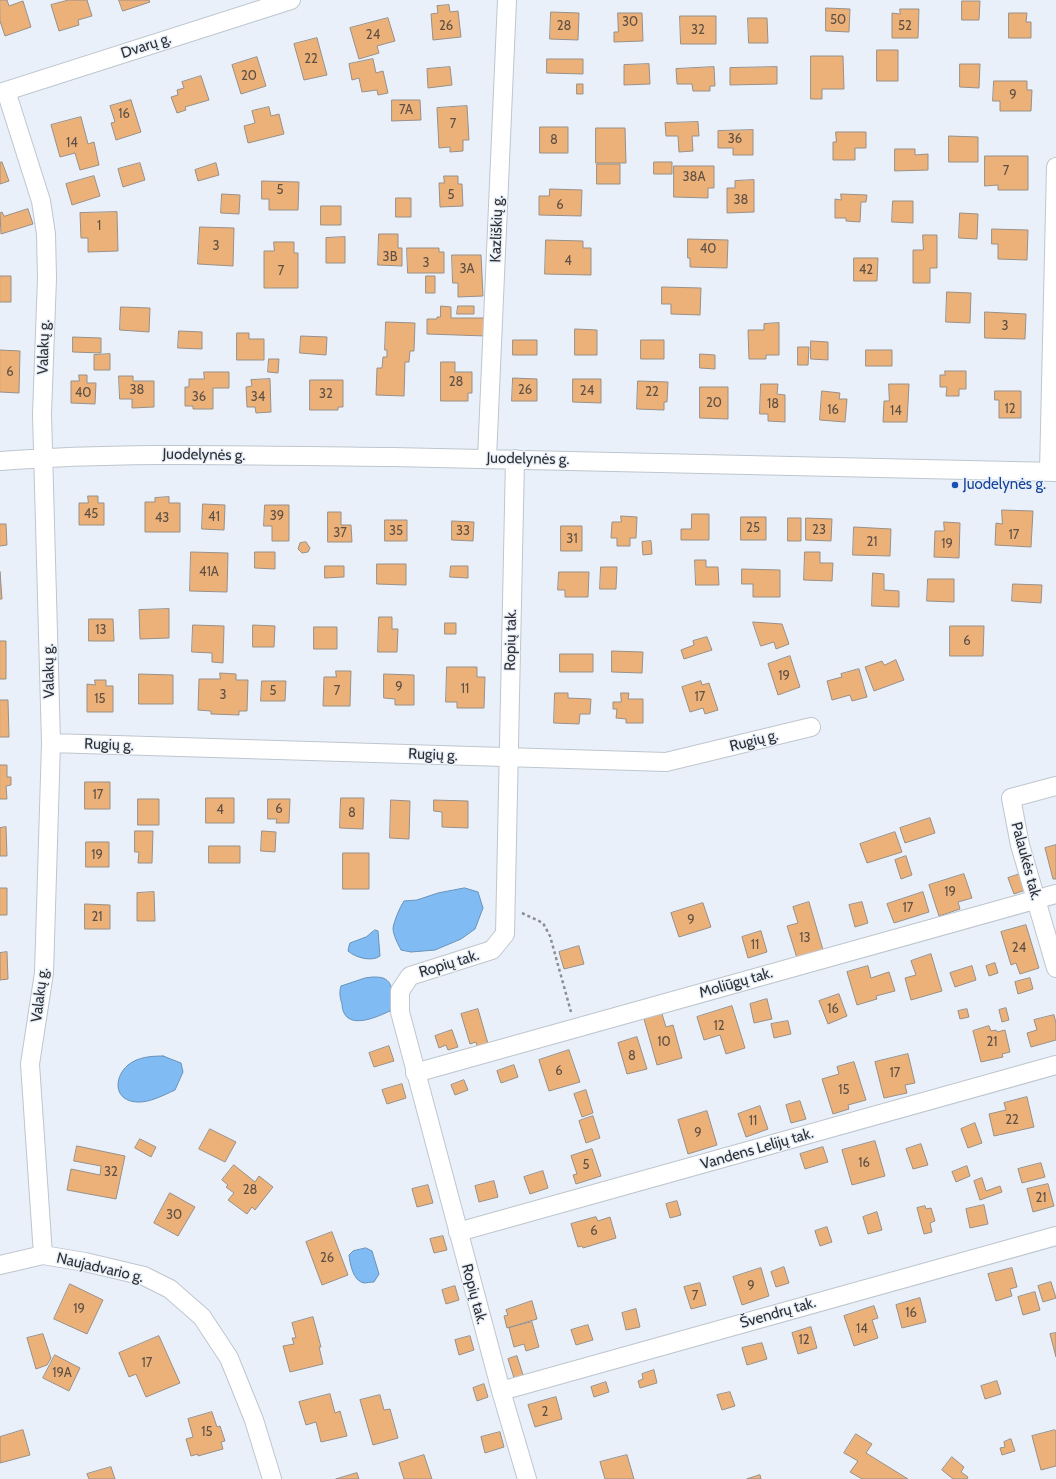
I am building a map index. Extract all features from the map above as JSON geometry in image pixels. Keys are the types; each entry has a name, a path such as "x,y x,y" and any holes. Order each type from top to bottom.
{"street":[{"name":"Dvarų g.","path":"3,92 291,0"},
{"name":"Kazliškių g.","path":"487,458 507,0"},
{"name":"Valakų g.","path":"3,92 41,201 46,234 47,278 42,414 51,743 44,973 30,1064 43,1255"},
{"path":"1052,472 1056,167"},
{"name":"Juodelynės g.","path":"0,461 152,454 487,458 1052,472"},
{"name":"Ropių tak.","path":"515,459 505,934 492,950 410,976 400,991 400,1012 415,1073 501,1391 527,1479"},
{"name":"Rugių g.","path":"51,743 666,762 810,727"},
{"name":"Palaukės tak.","path":"1056,786 1011,798 1020,845 1056,968"},
{"name":"Moliūgų tak.","path":"415,1073 1056,894"},
{"name":"Vandens Lelijų tak.","path":"458,1232 1056,1065"},
{"name":"Švendrų tak.","path":"501,1391 1056,1236"},
{"name":"Naujadvario g.","path":"0,1265 43,1255 85,1262 144,1276 170,1289 202,1317 229,1358 254,1420 272,1479"}],"path":[{"path":"506,908 522,913 543,923 550,936 576,1028"}],"water":[{"path":"465,888 478,892 483,908 475,929 461,939 435,950 411,952 401,950 393,928 397,914 404,901 417,900 438,893"},
{"path":"375,930 378,931 380,956 373,959 368,959 355,956 348,951 350,943 366,937"},
{"path":"365,978 383,978 390,984 392,1002 390,1011 366,1020 359,1021 348,1018 343,1009 340,995 341,986"},
{"path":"163,1056 181,1063 183,1072 175,1090 142,1102 129,1101 124,1098 118,1088 118,1082 123,1070 132,1062 140,1059"},
{"path":"366,1248 372,1251 379,1274 374,1282 364,1283 360,1282 355,1276 351,1267 349,1255 353,1251"}],"building":[{"path":"0,0 7,0 9,6 23,1 31,27 5,36 0,21"},
{"path":"69,0 87,0 92,16 78,20 79,25 59,31 51,5"},
{"path":"119,0 149,0 150,2 123,11"},
{"path":"962,1 980,1 979,20 962,20"},
{"path":"449,5 450,12 458,11 461,37 433,40 431,14 438,13 437,6"},
{"path":"826,8 850,9 849,32 826,31"},
{"path":"900,9 919,9 918,38 892,38 892,13 900,14"},
{"path":"551,12 579,13 578,40 550,39"},
{"path":"618,13 642,13 643,41 614,42 614,32 618,32"},
{"path":"1009,13 1027,13 1026,22 1031,22 1031,38 1009,38"},
{"path":"680,16 716,16 716,44 681,44"},
{"path":"388,18 395,41 377,46 379,53 359,59 350,28"},
{"path":"748,18 767,18 768,43 749,43"},
{"path":"317,38 327,75 304,80 294,44"},
{"path":"877,50 898,50 898,81 877,81"},
{"path":"811,56 843,56 844,89 822,89 822,99 811,99"},
{"path":"257,57 266,86 241,94 232,65"},
{"path":"373,59 376,73 383,71 388,93 378,95 377,90 362,92 359,78 352,80 349,64"},
{"path":"547,59 583,59 583,74 547,73"},
{"path":"649,64 650,84 624,85 624,65"},
{"path":"960,64 980,64 979,88 960,87"},
{"path":"450,67 452,85 428,88 427,69"},
{"path":"714,67 715,86 710,86 710,91 693,91 692,84 677,84 676,69"},
{"path":"777,67 777,84 730,85 730,68"},
{"path":"201,76 209,100 185,107 186,110 177,113 171,97 178,95 177,90 184,88 182,82"},
{"path":"994,81 1027,81 1027,90 1032,90 1031,111 1000,111 1000,101 993,101"},
{"path":"577,84 583,84 583,94 577,94"},
{"path":"131,100 141,132 116,140 111,123 115,122 110,106"},
{"path":"392,100 420,100 421,120 392,121"},
{"path":"467,106 469,140 463,140 463,151 450,152 450,147 439,148 437,108"},
{"path":"269,107 271,116 279,114 284,134 248,143 244,126 255,123 252,111"},
{"path":"81,117 88,144 94,142 99,165 80,170 75,153 60,157 51,125"},
{"path":"698,122 699,136 692,136 693,151 679,152 678,136 666,136 665,123"},
{"path":"540,127 568,127 568,153 540,153"},
{"path":"596,128 625,128 626,163 596,163"},
{"path":"753,130 753,155 733,155 733,148 718,148 718,131"},
{"path":"836,132 866,132 866,148 855,148 855,160 833,160 833,142 836,142"},
{"path":"949,136 978,137 978,162 949,162"},
{"path":"895,149 915,149 915,155 928,154 928,170 895,171"},
{"path":"985,156 1028,156 1028,190 998,190 998,185 985,186"},
{"path":"2,162 9,181 0,184 0,163"},
{"path":"654,162 672,162 672,174 654,174"},
{"path":"140,163 145,180 123,187 118,169"},
{"path":"216,163 219,175 198,181 195,170"},
{"path":"597,164 620,164 620,184 597,184"},
{"path":"674,166 714,166 714,188 708,188 708,198 674,197"},
{"path":"94,176 100,196 72,205 66,184"},
{"path":"444,176 458,176 458,184 462,184 463,206 440,207 439,183 444,183"},
{"path":"754,180 754,212 727,213 727,188 735,188 735,181"},
{"path":"262,181 299,182 298,210 269,210 269,199 262,199"},
{"path":"550,189 582,190 581,216 539,215 539,196 549,196"},
{"path":"222,194 240,195 239,214 221,213"},
{"path":"841,194 867,195 866,202 861,202 860,222 846,221 846,218 835,218 835,199 841,200"},
{"path":"396,198 411,198 411,217 396,217"},
{"path":"893,201 913,201 913,223 892,222"},
{"path":"321,206 341,206 341,225 321,225"},
{"path":"28,209 33,224 1,234 0,213 2,212 4,216"},
{"path":"117,212 118,251 88,252 88,238 81,238 80,213"},
{"path":"960,213 978,214 977,239 959,238"},
{"path":"200,227 234,228 233,266 198,264"},
{"path":"992,229 1028,230 1027,260 998,259 998,244 992,244"},
{"path":"379,234 398,234 398,248 402,248 402,266 378,265"},
{"path":"923,235 937,235 937,268 930,268 930,283 913,283 913,250 923,250"},
{"path":"345,237 345,263 326,263 326,238"},
{"path":"688,239 728,240 727,268 690,267 690,258 688,258"},
{"path":"546,240 583,241 583,248 591,248 591,275 545,274"},
{"path":"274,242 294,242 294,253 298,253 298,288 264,288 264,251 274,251"},
{"path":"407,248 439,248 439,252 444,252 444,273 408,273"},
{"path":"452,255 481,255 483,296 458,297 458,283 453,283"},
{"path":"854,258 878,258 877,281 854,281"},
{"path":"0,276 11,276 11,302 0,302"},
{"path":"426,276 435,276 435,293 426,293"},
{"path":"662,287 701,288 700,315 671,314 671,304 662,304"},
{"path":"947,292 971,293 970,323 946,322"},
{"path":"441,306 451,307 451,318 486,318 486,336 427,334 427,319 437,319 437,317 440,317"},
{"path":"458,306 474,306 474,314 457,314"},
{"path":"121,307 150,308 149,332 120,330"},
{"path":"985,312 1026,314 1025,339 985,338"},
{"path":"386,322 415,323 414,351 410,351 409,362 405,362 404,396 376,395 377,368 382,368 383,357 387,357 387,350 385,350"},
{"path":"779,323 779,355 766,355 766,359 749,359 748,330 764,330 764,324"},
{"path":"575,329 597,330 597,355 575,355"},
{"path":"179,331 202,332 202,349 178,348"},
{"path":"237,333 249,333 249,339 264,339 264,360 237,360"},
{"path":"301,336 327,337 326,355 300,353"},
{"path":"73,337 101,338 101,353 73,352"},
{"path":"513,340 537,340 537,355 513,355"},
{"path":"641,340 664,340 664,359 641,359"},
{"path":"811,341 828,342 828,360 811,359"},
{"path":"798,347 809,347 808,365 798,365"},
{"path":"0,350 20,351 19,393 0,392"},
{"path":"866,350 892,350 892,366 866,366"},
{"path":"110,354 110,370 94,370 94,355"},
{"path":"700,354 715,355 715,369 700,368"},
{"path":"269,359 279,359 278,373 268,372"},
{"path":"441,362 455,362 455,372 472,372 472,393 468,393 468,401 441,401"},
{"path":"945,371 966,371 966,389 959,389 959,396 946,396 947,387 940,387 940,375 945,375"},
{"path":"204,372 229,372 229,388 213,388 213,409 193,409 193,406 185,406 185,387 189,387 189,379 204,379"},
{"path":"79,375 87,375 87,383 96,383 95,404 71,403 71,381 79,381"},
{"path":"119,376 133,376 133,381 154,381 154,407 132,408 132,399 120,399"},
{"path":"513,378 537,379 537,401 512,401"},
{"path":"270,379 271,412 256,413 255,407 247,407 246,387 252,386 251,380"},
{"path":"573,379 601,379 601,403 573,402"},
{"path":"310,380 343,380 343,407 338,407 338,410 310,410"},
{"path":"638,381 668,382 667,402 664,402 664,410 637,409"},
{"path":"761,384 778,384 777,394 785,395 785,422 768,421 768,414 760,414"},
{"path":"889,384 909,384 907,422 883,422 884,401 889,401"},
{"path":"700,387 728,387 728,419 700,418"},
{"path":"822,391 840,393 839,399 847,399 845,422 820,420"},
{"path":"995,391 1021,391 1021,418 999,418 999,400 995,400"},
{"path":"88,496 98,496 98,503 104,503 104,525 79,525 79,503 88,503"},
{"path":"169,497 169,503 180,503 180,532 145,532 145,502 155,502 155,498"},
{"path":"203,504 225,505 224,530 202,529"},
{"path":"265,505 289,505 289,541 272,541 272,526 264,526"},
{"path":"1002,510 1033,511 1031,547 995,545 996,523 1002,524"},
{"path":"328,512 341,512 341,525 351,525 352,542 328,542"},
{"path":"692,514 709,514 709,540 681,540 681,529 691,529"},
{"path":"621,516 637,517 636,538 630,538 630,546 617,546 617,538 611,538 612,522 621,522"},
{"path":"741,517 766,517 766,540 741,540"},
{"path":"788,518 801,518 801,541 788,541"},
{"path":"806,518 832,519 831,541 806,540"},
{"path":"385,520 407,520 407,541 385,541"},
{"path":"452,521 474,522 473,541 452,540"},
{"path":"944,522 960,523 959,558 934,557 935,531 944,531"},
{"path":"0,524 6,524 7,545 0,546"},
{"path":"561,526 582,526 582,551 561,551"},
{"path":"854,527 891,529 890,556 853,555"},
{"path":"651,541 652,554 643,555 642,542"},
{"path":"306,542 310,548 308,552 302,553 298,549 300,543"},
{"path":"191,552 228,553 227,592 190,591"},
{"path":"255,552 275,552 275,569 255,568"},
{"path":"805,552 820,552 820,563 833,563 832,581 804,580"},
{"path":"695,560 706,560 706,567 718,567 719,585 696,585"},
{"path":"377,564 406,564 406,585 377,584"},
{"path":"325,566 344,566 344,577 325,578"},
{"path":"451,566 468,566 468,578 450,577"},
{"path":"601,567 617,567 616,589 600,589"},
{"path":"742,569 780,570 780,597 753,597 753,584 742,584"},
{"path":"0,572 2,599 0,599"},
{"path":"559,572 589,572 588,597 565,597 565,590 558,590"},
{"path":"873,573 884,574 884,590 899,591 899,607 872,606"},
{"path":"928,579 954,579 954,602 927,601"},
{"path":"1013,584 1042,585 1041,603 1012,601"},
{"path":"169,609 169,638 140,639 139,610"},
{"path":"379,617 392,617 392,629 398,629 397,652 378,652"},
{"path":"89,619 113,619 114,641 89,641"},
{"path":"753,622 782,624 789,644 776,649 774,642 761,646"},
{"path":"445,623 456,623 456,634 445,634"},
{"path":"193,625 224,626 223,663 212,662 212,653 192,652"},
{"path":"253,625 275,626 274,647 253,647"},
{"path":"950,626 984,626 983,656 950,656"},
{"path":"314,627 337,627 337,649 314,649"},
{"path":"707,637 712,650 684,659 681,650 694,645 693,641"},
{"path":"0,641 6,641 6,679 0,679"},
{"path":"612,651 643,652 642,673 612,672"},
{"path":"560,654 593,654 593,672 560,672"},
{"path":"790,656 800,687 778,695 768,664"},
{"path":"896,660 904,680 874,691 865,667 882,661 884,665"},
{"path":"447,667 477,667 477,677 485,677 484,708 457,708 457,702 446,702"},
{"path":"859,669 867,697 852,701 850,695 832,700 827,681 842,677 841,674"},
{"path":"336,671 351,671 350,706 323,706 324,677 336,677"},
{"path":"220,673 236,674 236,680 248,680 247,711 239,711 239,715 211,714 211,711 198,710 199,679 220,679"},
{"path":"139,674 173,675 173,704 139,704"},
{"path":"384,674 414,675 414,705 395,705 395,699 384,698"},
{"path":"95,680 106,680 106,686 113,686 113,712 87,712 87,684 95,685"},
{"path":"262,681 286,681 285,701 261,701"},
{"path":"701,681 702,685 709,683 718,710 705,714 703,708 690,712 682,687"},
{"path":"555,693 568,693 568,698 591,699 590,714 580,714 579,724 554,723"},
{"path":"621,693 629,693 628,699 643,699 643,723 626,723 626,719 616,718 617,709 613,709 613,702 621,702"},
{"path":"0,700 8,700 9,737 0,737"},
{"path":"0,765 7,765 7,777 11,777 11,785 6,786 7,799 0,799"},
{"path":"85,782 110,782 110,809 85,809"},
{"path":"206,798 234,798 234,823 206,823"},
{"path":"341,798 364,798 363,829 340,828"},
{"path":"138,799 159,799 159,825 138,825"},
{"path":"268,799 290,799 289,823 276,823 277,819 268,819"},
{"path":"391,800 410,801 409,839 390,838"},
{"path":"434,800 468,801 468,828 442,827 442,812 434,811"},
{"path":"930,818 935,833 905,843 900,828"},
{"path":"6,827 7,856 0,856 0,828"},
{"path":"135,831 153,831 152,863 138,863 139,852 135,852"},
{"path":"262,831 276,832 275,852 261,851"},
{"path":"895,832 902,852 867,863 860,844"},
{"path":"86,842 109,842 109,867 86,867"},
{"path":"1056,845 1056,879 1053,879 1045,848"},
{"path":"209,846 240,846 240,863 209,863"},
{"path":"343,853 369,853 369,889 343,889"},
{"path":"906,856 912,875 901,879 895,860"},
{"path":"1023,873 1028,889 1014,894 1008,878"},
{"path":"964,874 972,898 958,902 960,909 939,916 929,885"},
{"path":"0,888 7,888 7,915 0,915"},
{"path":"154,892 155,921 137,921 137,893"},
{"path":"923,892 929,912 894,923 887,904"},
{"path":"809,902 823,950 797,958 787,926 798,923 793,907"},
{"path":"862,902 868,923 855,927 849,905"},
{"path":"703,903 711,927 679,937 671,913"},
{"path":"85,904 110,905 110,929 85,929"},
{"path":"1026,925 1039,968 1020,974 1016,963 1011,965 1001,932"},
{"path":"761,931 767,952 748,958 742,937"},
{"path":"579,946 584,964 564,969 559,952"},
{"path":"7,952 8,979 0,980 0,953"},
{"path":"931,954 942,991 911,1000 905,978 916,975 911,961"},
{"path":"995,963 998,973 989,976 986,966"},
{"path":"868,966 871,978 889,972 895,991 876,996 877,999 857,1005 847,972"},
{"path":"972,966 976,980 955,987 950,973"},
{"path":"1030,978 1033,989 1018,994 1015,982"},
{"path":"839,994 847,1016 828,1024 819,1001"},
{"path":"767,999 772,1019 754,1023 750,1004"},
{"path":"732,1006 745,1048 726,1054 720,1035 704,1040 697,1017"},
{"path":"1006,1008 1009,1020 1002,1022 999,1010"},
{"path":"478,1009 489,1047 478,1050 476,1042 470,1044 461,1014"},
{"path":"967,1009 969,1017 960,1019 958,1011"},
{"path":"662,1014 666,1027 673,1025 682,1058 657,1065 644,1019"},
{"path":"1054,1015 1056,1023 1056,1040 1031,1047 1027,1033 1037,1030 1034,1020"},
{"path":"788,1021 791,1034 774,1038 771,1024"},
{"path":"989,1026 991,1031 996,1030 997,1032 1005,1030 1010,1052 1002,1054 1003,1057 981,1062 973,1031"},
{"path":"452,1030 458,1047 448,1050 446,1045 439,1048 435,1036"},
{"path":"637,1037 647,1069 627,1074 618,1043"},
{"path":"389,1046 394,1061 374,1067 369,1053"},
{"path":"569,1050 580,1082 549,1091 539,1060"},
{"path":"908,1054 915,1083 905,1085 907,1093 884,1098 875,1062"},
{"path":"854,1062 866,1100 848,1105 849,1109 833,1114 822,1079 839,1074 837,1067"},
{"path":"514,1065 518,1077 501,1083 497,1071"},
{"path":"464,1080 468,1090 455,1095 451,1085"},
{"path":"402,1084 406,1098 387,1104 382,1090"},
{"path":"586,1090 593,1113 582,1117 574,1094"},
{"path":"1027,1097 1034,1127 994,1136 989,1114 1006,1110 1004,1103"},
{"path":"800,1101 806,1119 791,1123 786,1105"},
{"path":"760,1106 768,1129 746,1137 738,1114"},
{"path":"707,1111 717,1145 688,1154 678,1120"},
{"path":"593,1116 600,1138 586,1143 579,1121"},
{"path":"975,1123 982,1143 968,1148 961,1129"},
{"path":"210,1129 236,1142 225,1162 199,1149"},
{"path":"140,1139 156,1147 151,1157 135,1148"},
{"path":"875,1141 885,1176 852,1185 842,1150"},
{"path":"921,1144 928,1165 913,1169 906,1149"},
{"path":"77,1146 125,1156 116,1199 67,1190 71,1169 100,1175 101,1166 74,1161"},
{"path":"823,1147 828,1162 805,1169 800,1154"},
{"path":"592,1149 601,1176 576,1184 573,1175 577,1174 571,1156"},
{"path":"1041,1163 1045,1177 1022,1183 1018,1169"},
{"path":"234,1165 255,1182 259,1176 273,1187 255,1210 252,1207 247,1214 228,1200 234,1193 226,1187 228,1185 222,1180"},
{"path":"967,1166 970,1176 956,1182 952,1172"},
{"path":"543,1171 548,1188 530,1194 524,1177"},
{"path":"982,1178 986,1191 1000,1186 1002,1192 980,1200 974,1181"},
{"path":"494,1181 498,1197 479,1202 475,1186"},
{"path":"1048,1184 1054,1206 1033,1212 1027,1189"},
{"path":"428,1185 433,1203 417,1207 412,1189"},
{"path":"170,1193 195,1207 178,1236 154,1223"},
{"path":"677,1201 681,1215 670,1218 666,1204"},
{"path":"984,1205 988,1224 970,1228 966,1209"},
{"path":"925,1206 926,1209 931,1208 935,1221 930,1223 932,1232 924,1234 917,1208"},
{"path":"877,1212 882,1230 868,1234 863,1217"},
{"path":"596,1217 598,1221 610,1217 616,1238 583,1248 582,1246 578,1247 571,1224"},
{"path":"827,1227 832,1242 820,1246 815,1231"},
{"path":"332,1232 348,1275 322,1285 306,1242"},
{"path":"443,1236 447,1250 434,1253 430,1239"},
{"path":"784,1267 789,1283 776,1287 771,1272"},
{"path":"761,1268 769,1296 742,1305 733,1277"},
{"path":"1012,1268 1017,1287 1010,1289 1012,1296 996,1301 988,1274"},
{"path":"1051,1282 1056,1298 1043,1302 1038,1286"},
{"path":"700,1283 706,1305 691,1309 684,1287"},
{"path":"70,1284 103,1300 87,1334 54,1319"},
{"path":"455,1286 459,1300 446,1304 442,1290"},
{"path":"1035,1292 1040,1310 1023,1315 1018,1297"},
{"path":"920,1298 926,1322 902,1328 896,1305"},
{"path":"532,1301 537,1319 507,1328 504,1316 508,1315 506,1310"},
{"path":"874,1306 878,1318 872,1320 878,1338 854,1346 844,1316"},
{"path":"636,1309 640,1327 626,1330 622,1313"},
{"path":"313,1317 321,1347 319,1347 323,1364 290,1372 283,1346 294,1344 292,1338 296,1338 292,1323"},
{"path":"532,1322 539,1347 526,1351 524,1344 514,1347 509,1328"},
{"path":"588,1325 593,1340 576,1345 571,1330"},
{"path":"811,1327 817,1348 798,1354 792,1333"},
{"path":"1056,1333 1056,1357 1050,1334"},
{"path":"43,1334 51,1358 47,1365 36,1369 27,1338"},
{"path":"159,1336 180,1383 146,1397 136,1374 129,1377 119,1353"},
{"path":"470,1336 474,1350 459,1355 455,1340"},
{"path":"762,1343 767,1359 747,1365 742,1348"},
{"path":"55,1355 80,1368 69,1391 43,1378"},
{"path":"517,1356 524,1378 515,1381 508,1359"},
{"path":"654,1370 657,1383 640,1388 638,1381 643,1379 642,1374"},
{"path":"997,1381 1001,1394 985,1399 981,1386"},
{"path":"606,1382 609,1392 594,1397 591,1387"},
{"path":"484,1384 488,1397 477,1401 473,1388"},
{"path":"730,1392 735,1406 722,1410 717,1395"},
{"path":"330,1394 335,1413 340,1411 347,1436 321,1442 316,1422 306,1425 299,1402"},
{"path":"380,1395 384,1410 390,1409 398,1438 373,1445 360,1400"},
{"path":"556,1397 562,1419 535,1427 528,1405"},
{"path":"212,1412 217,1427 220,1426 225,1441 221,1442 223,1449 198,1456 198,1454 191,1456 186,1439 193,1437 188,1419"},
{"path":"23,1430 30,1455 0,1463 0,1437"},
{"path":"1055,1430 1056,1466 1041,1470 1032,1436"},
{"path":"500,1432 504,1447 485,1453 481,1437"},
{"path":"856,1434 872,1444 866,1453 908,1479 862,1479 850,1472 858,1461 844,1453"},
{"path":"1011,1439 1015,1451 1002,1455 1000,1448 1005,1447 1004,1442"},
{"path":"424,1455 432,1479 404,1479 399,1463"},
{"path":"627,1455 634,1479 605,1479 600,1462"},
{"path":"952,1457 964,1467 961,1472 968,1477 967,1479 953,1479 942,1470"},
{"path":"111,1467 115,1479 89,1479 87,1474"},
{"path":"357,1473 359,1479 336,1479"},
{"path":"760,1475 761,1479 747,1479"}],"place":[{"name":"Juodelynės g.","path":"955,485"}]}
